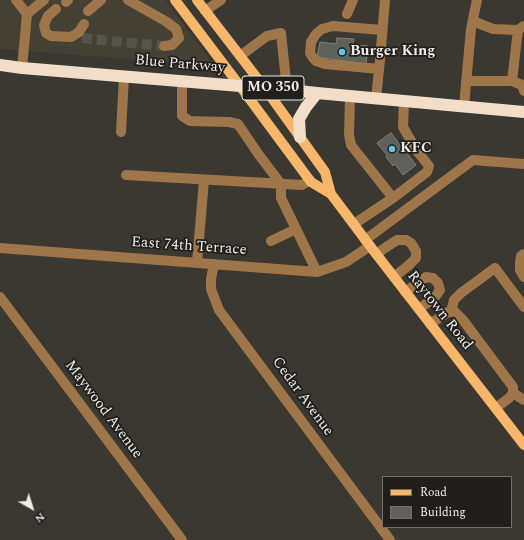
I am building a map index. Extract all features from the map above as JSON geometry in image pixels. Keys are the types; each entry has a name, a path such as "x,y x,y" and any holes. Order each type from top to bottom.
{"highway":[{"name":"Blue Parkway","path":"0,65 524,111"},
{"path":"300,136 299,119 317,93"}],"main road":[{"name":"Raytown Road","path":"175,0 311,182 332,194"},
{"name":"Raytown Road","path":"197,0 300,136 325,172 332,194 370,246 524,444"}],"street":[{"path":"16,0 27,14 22,68"},
{"path":"27,14 44,0"},
{"path":"88,11 101,0"},
{"path":"128,0 167,22 176,29 179,38 172,45 164,46"},
{"path":"205,11 222,0"},
{"path":"348,14 353,0"},
{"path":"376,98 385,0"},
{"path":"464,106 473,22 477,0"},
{"path":"56,9 48,16 44,25 46,33 52,36 82,38"},
{"path":"473,22 493,29 521,28 512,81"},
{"path":"71,37 79,32 84,24"},
{"path":"379,69 325,64 316,61 310,53 311,42 316,34 322,29 333,26 382,30"},
{"path":"240,56 267,36 280,33 287,90"},
{"path":"121,132 124,77"},
{"path":"182,81 182,116 190,121 229,122 238,124 281,184 281,198 317,272"},
{"path":"466,81 512,81 522,85 524,91"},
{"path":"350,96 349,135 351,145 394,198"},
{"path":"354,224 394,198 427,172 428,166 417,151 403,126 404,101"},
{"path":"370,246 473,160 524,164"},
{"path":"126,176 302,185 310,180"},
{"path":"197,263 204,180"},
{"path":"271,241 296,229"},
{"path":"370,246 397,240 406,240 411,243 416,251 416,258 394,277"},
{"name":"East 74th Terrace","path":"0,248 317,272 346,262 370,246"},
{"path":"524,254 521,256 520,270 524,277"},
{"name":"Cedar Avenue","path":"214,264 211,279 211,290 219,310 390,540"},
{"path":"451,312 454,300 461,293 495,268 524,307"},
{"path":"405,292 426,277 433,278 438,283 440,290 435,297 419,309"},
{"name":"Maywood Avenue","path":"0,297 182,540"},
{"path":"430,324 448,312 455,312 468,326 513,387 513,393 509,398 496,408"},
{"path":"513,393 524,400"}],"shaded area":[{"path":"0,0 165,0 213,64 0,49"}],"building":[{"name":"Burger King","path":"337,38 354,39 353,45 368,46 366,64 317,57 320,42 336,44"},
{"name":"KFC","path":"391,133 416,165 403,175 395,164 393,166 386,157 387,155 377,143"}],"tunnel":[{"path":"82,38 164,46"}],"place":[{"name":"Burger King","path":"342,52"},
{"name":"KFC","path":"392,149"}]}
